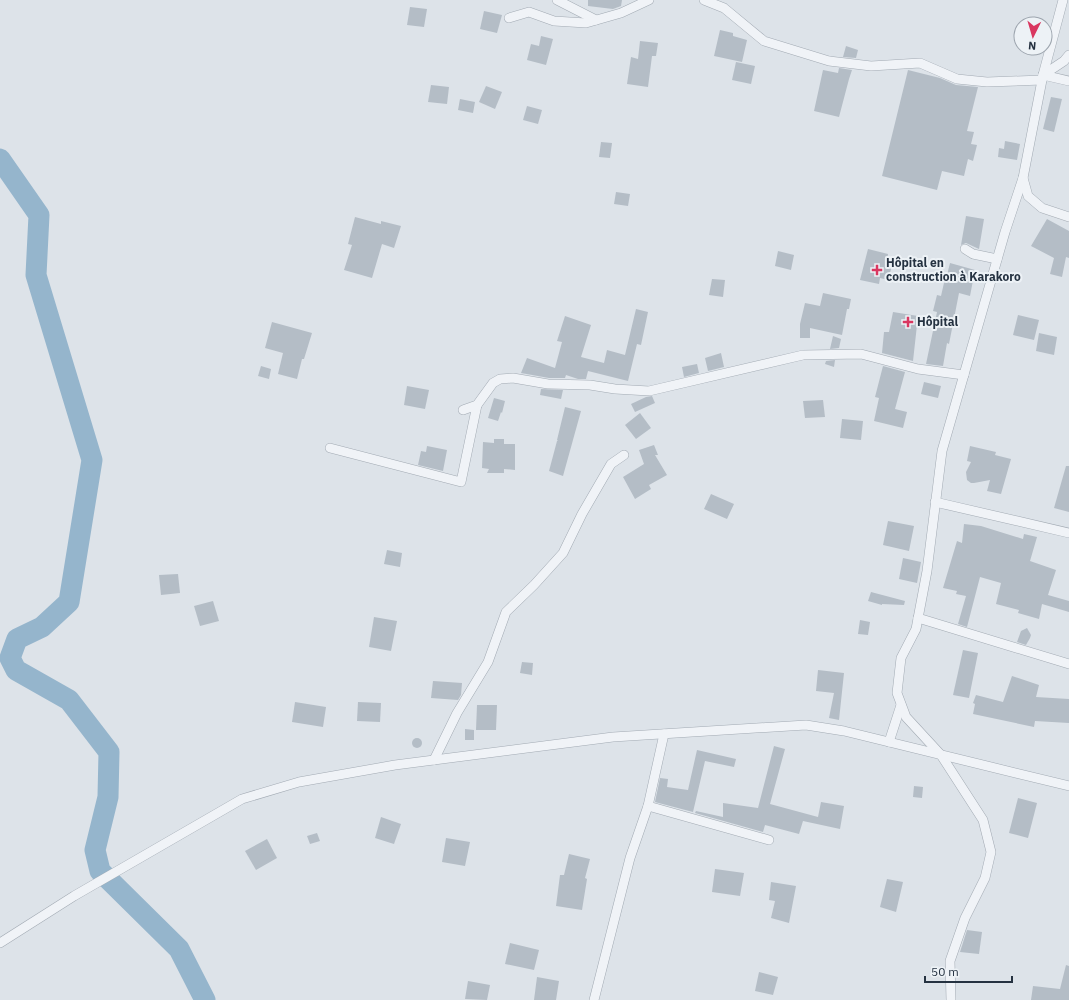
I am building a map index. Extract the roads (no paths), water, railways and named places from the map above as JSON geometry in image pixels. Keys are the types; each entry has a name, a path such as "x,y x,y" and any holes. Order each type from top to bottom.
{"street":[{"path":"557,0 596,20"},
{"path":"509,18 529,12 554,21 586,23 621,13 649,0"},
{"path":"704,0 724,8 764,41 829,61 871,66 920,63 957,79 987,82 1043,77 1069,81"},
{"path":"951,1000 950,961 965,918 985,878 991,852 983,820 941,756 906,717 897,694 901,658 916,629 927,571 942,451 1023,178 1043,77 1062,0"},
{"path":"1043,77 1064,62 1069,55"},
{"path":"1023,178 1028,196 1042,208 1069,217"},
{"path":"965,248 973,254 998,260"},
{"path":"330,448 461,482 477,405 493,383 500,379 514,378 548,384 590,385 615,389 649,391 803,355 861,354 918,369 964,375"},
{"path":"463,410 477,405"},
{"path":"434,760 457,713 488,662 506,612 534,585 563,553 582,514 611,464 624,455"},
{"path":"935,502 1069,534"},
{"path":"918,618 1069,664"},
{"path":"889,742 902,705"},
{"path":"0,943 74,896 242,799 299,782 395,765 612,737 806,725 844,731 941,756 1069,786"},
{"path":"594,1000 630,858 648,806 664,734"},
{"path":"648,806 769,840"}],"waterway":[{"path":"0,159 39,215 36,275 92,460 69,602 42,627 17,639 10,658 16,670 69,700 109,752 108,797 95,850 100,871 179,949 205,1000"}],"place":[{"name":"Hôpital en construction à Karakoro","path":"877,270"},
{"name":"Hôpital","path":"908,322"}]}
